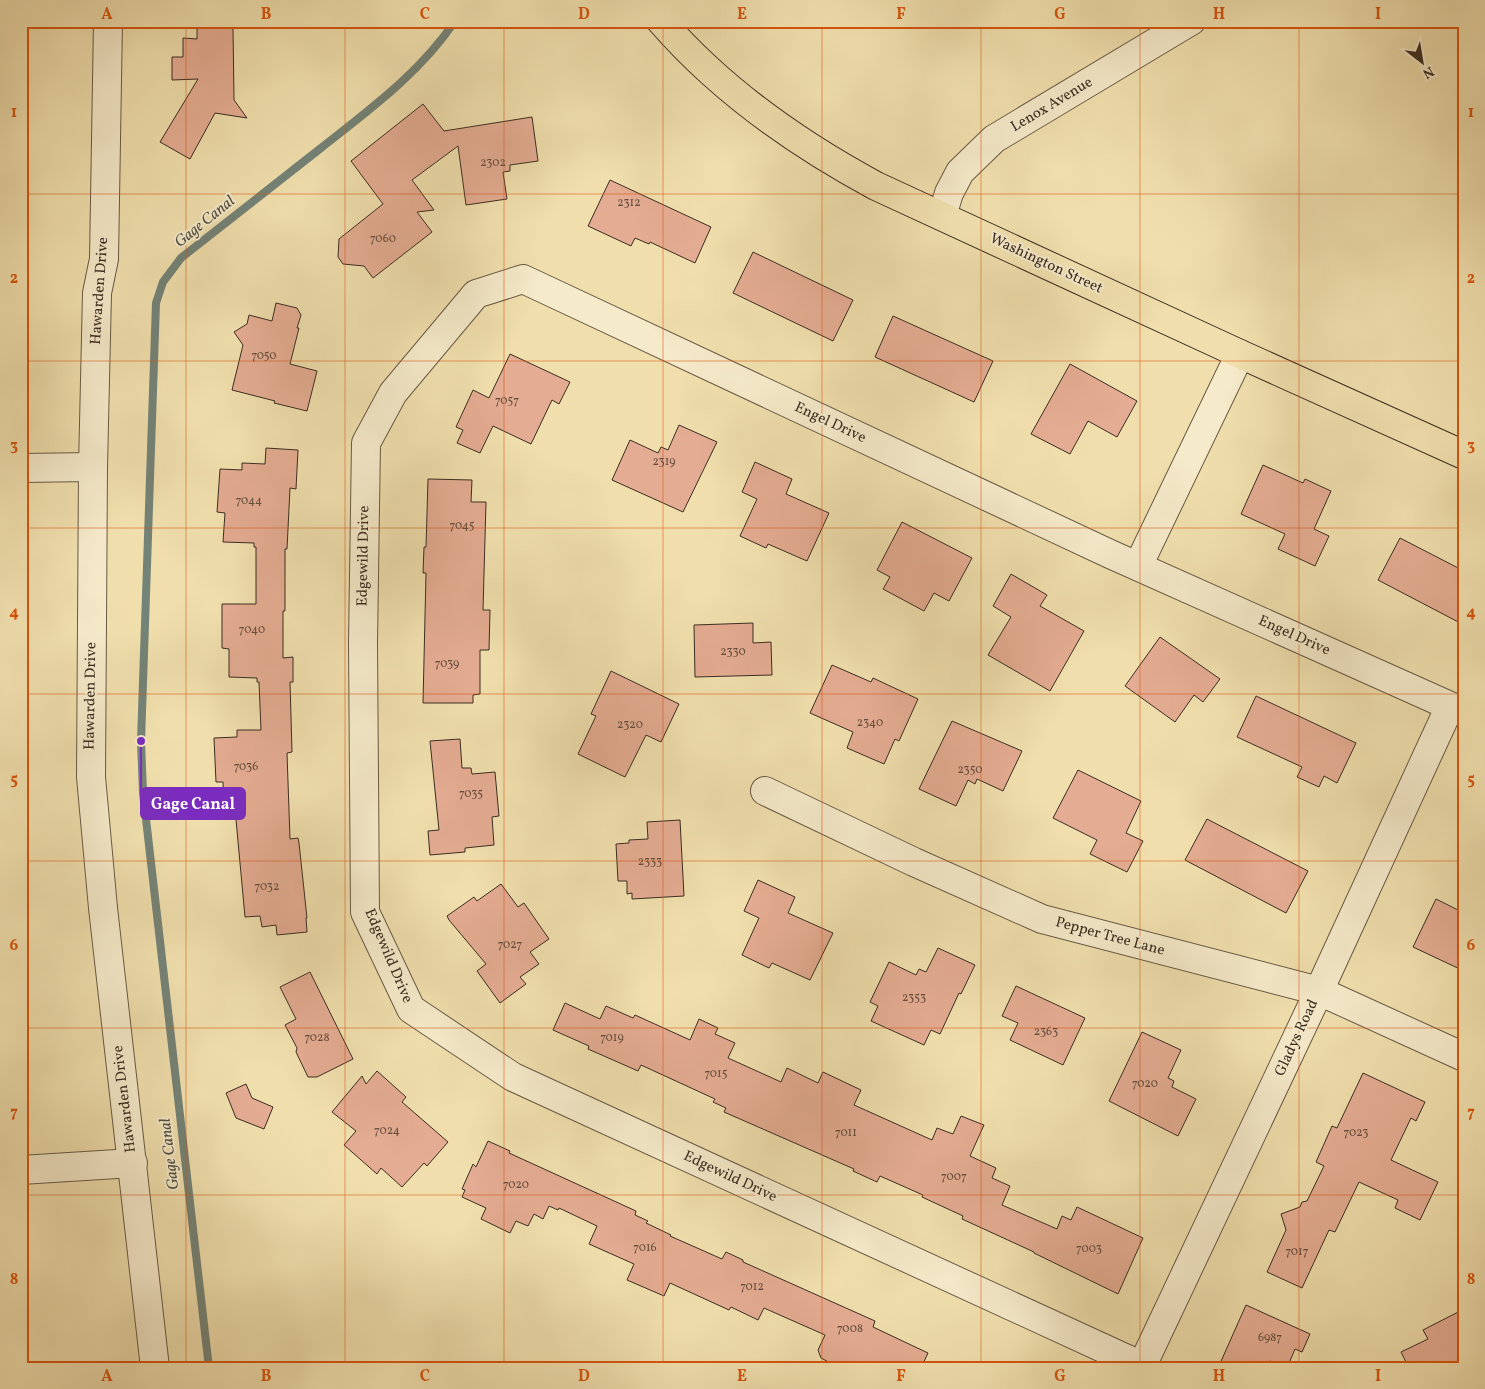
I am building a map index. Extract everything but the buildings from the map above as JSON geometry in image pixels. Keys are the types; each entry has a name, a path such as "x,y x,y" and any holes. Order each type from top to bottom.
{"main road":[{"name":"Washington Street","path":"661,21 721,81 782,127 844,169 876,186 1240,354 1464,455"}],"street":[{"name":"Hawarden Drive","path":"108,21 104,260 97,293 93,467 91,777 103,908 155,1368"},
{"name":"Lenox Avenue","path":"942,216 949,193 960,172 994,139 1191,21"},
{"name":"Engel Drive","path":"523,278 1138,566 1450,706"},
{"name":"Edgewild Drive","path":"523,278 476,294 393,393 366,443 362,643 365,912 410,1009 513,1077 1142,1367"},
{"path":"1138,566 1240,354"},
{"path":"21,468 93,467"},
{"name":"Gladys Road","path":"1142,1367 1319,991 1450,706"},
{"name":"Pepper Tree Lane","path":"765,791 914,862 1042,919 1319,991 1464,1057"},
{"path":"21,1170 133,1163"}],"waterway":[{"name":"Gage Canal","path":"209,1368 143,793 141,741 156,303 163,282 181,258 393,90 426,57 455,21"}],"place":[{"name":"Gage Canal","path":"141,741"}]}
